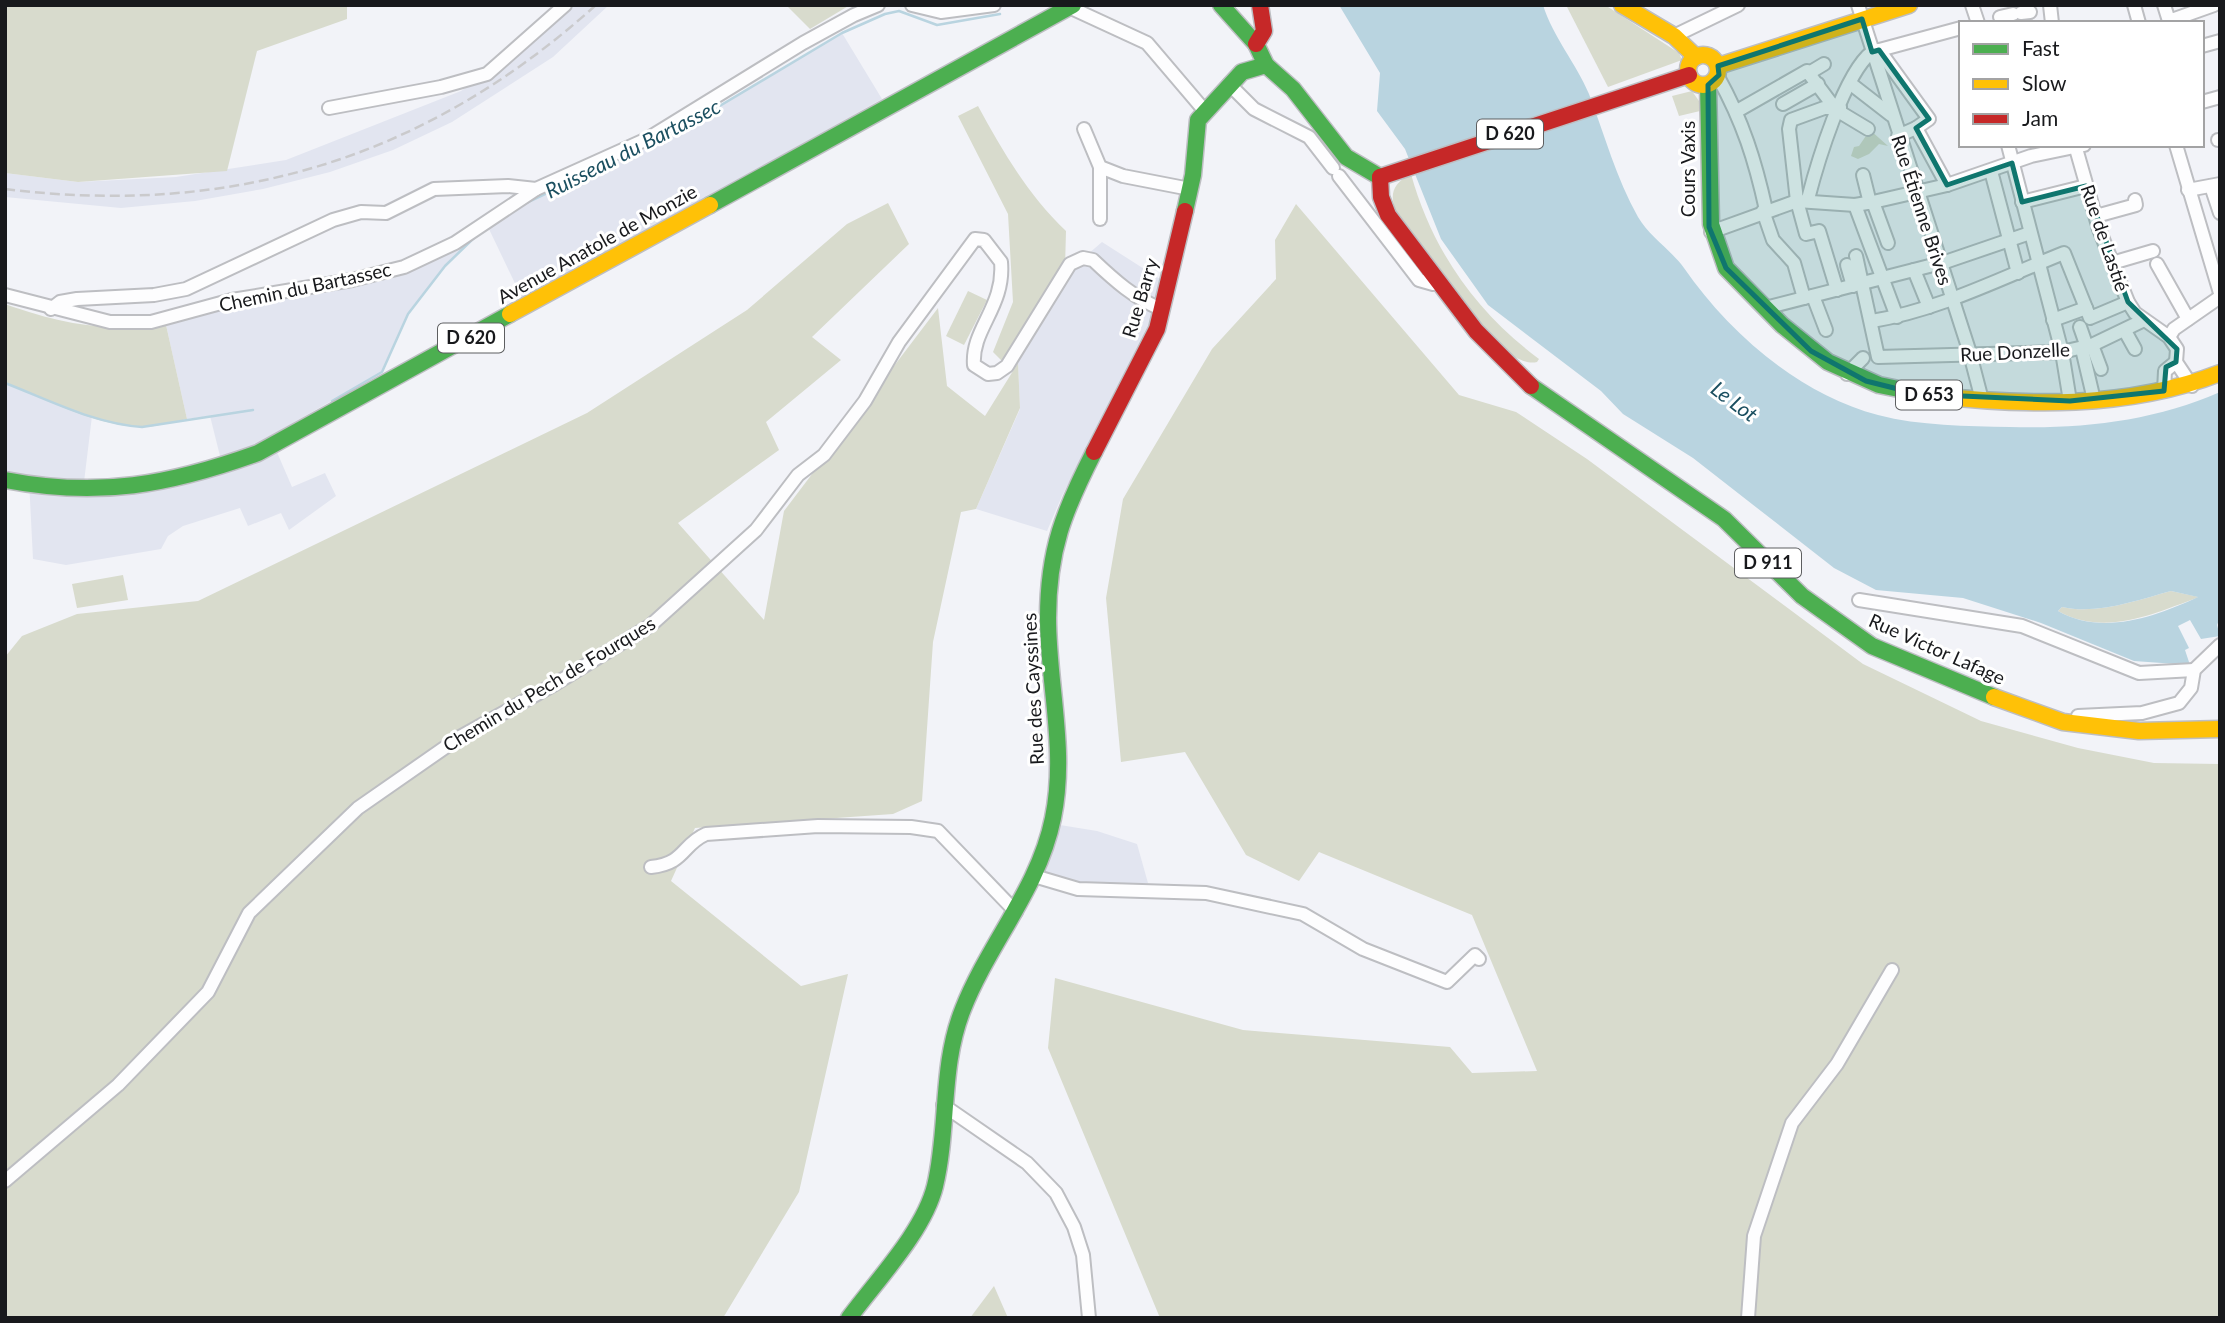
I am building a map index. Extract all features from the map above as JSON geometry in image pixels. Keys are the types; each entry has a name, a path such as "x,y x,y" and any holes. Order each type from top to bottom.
{"main road":[{"path":"1221,5 1256,44 1266,65 1293,89 1346,157 1380,177"},
{"path":"1256,44 1262,38 1264,30 1261,5"},
{"path":"1622,5 1674,36 1696,57"},
{"path":"1714,76 1709,56 1696,57 1689,65 1689,75 1694,83 1714,76 1860,12 1909,5"},
{"name":"Avenue Anatole de Monzie","path":"5,480 71,491 116,491 144,488 214,470 258,453 1071,6"},
{"path":"1204,110 1242,72 1266,65"},
{"name":"D 620","path":"1380,177 1689,75"},
{"name":"Cours Vaxis","path":"1714,76 1710,232 1717,253 1726,268 1765,308"},
{"name":"Rue Barry","path":"1087,463 1145,354 1162,309 1191,189 1196,133 1204,110"},
{"name":"D 911","path":"1380,177 1381,197 1388,215 1439,282"},
{"name":"Rue Victor Lafage","path":"1439,282 1482,341 1514,373 1538,393 1724,519 1802,596 1842,627 1908,663 2043,716 2104,729 2220,729"},
{"name":"D 653","path":"1765,308 1811,351 1847,373 1896,390 1982,400 2094,400 2192,386 2220,373"},
{"name":"Rue des Cayssines","path":"849,1318 923,1219 935,1186 948,1065 963,1009 1034,876 1053,818 1060,742 1048,618 1055,543 1065,509 1087,463"}],"street":[{"path":"329,108 441,87 486,74 565,5"},
{"name":"Chemin du Bartassec","path":"5,295 51,309 110,322 151,323 255,295 372,276 429,257 536,189 647,139 803,43 878,5"},
{"path":"912,5 942,12 994,5"},
{"path":"1674,36 1738,5"},
{"path":"1972,5 1987,21 2021,13"},
{"path":"2164,5 2169,21 2214,5"},
{"path":"1071,6 1147,43 1204,110"},
{"name":"Rue Étienne Brives","path":"1860,12 1876,51 1891,116 1970,354 1982,400"},
{"path":"1803,200 1839,109 1862,60 1876,51 1959,28"},
{"path":"1876,51 1929,119 1898,136"},
{"path":"1738,111 1769,90 1824,64"},
{"path":"1809,73 1831,103 1868,129"},
{"path":"1714,76 1738,111 1751,146 1764,211 1773,240 1794,263 1826,330"},
{"path":"1229,84 1254,109 1309,137 1419,280 1433,284 1439,282"},
{"path":"1783,104 1818,84"},
{"path":"1851,84 1891,116"},
{"path":"1837,290 1819,231 1806,234 1791,120 1824,108 1839,109"},
{"path":"1916,128 1947,185"},
{"path":"1084,129 1100,167 1100,219"},
{"path":"2008,147 2062,352 2070,401"},
{"path":"1710,232 1764,211 1803,200 1855,205 1871,202 1947,185 2012,163 2074,147"},
{"name":"Rue de Lastié","path":"2078,147 2095,216 2128,302 2144,320 2169,337 2192,386"},
{"path":"2169,337 2220,295 2177,147"},
{"path":"1100,167 1123,176 1191,189"},
{"path":"1991,171 2018,273"},
{"path":"1863,175 1888,243"},
{"path":"2188,190 2215,185 2220,213"},
{"path":"51,309 60,302 78,299 154,295 186,289 334,220 361,212 386,213 433,188 508,186 536,189"},
{"path":"2022,202 2086,186"},
{"path":"2095,216 2136,205 2135,200"},
{"path":"1855,205 1897,317"},
{"path":"1765,308 1939,263 2030,233"},
{"name":"Chemin du Pech de Fourques","path":"5,1181 118,1085 208,992 249,913 358,808 460,737 555,684 651,625 755,530 798,475 824,455 865,401 898,342 975,239 985,240 1001,262 999,297 975,346 974,365 988,374 997,373 1006,366 1070,264 1077,260 1093,260 1113,279 1151,305 1162,309"},
{"path":"1852,261 1872,321 1929,307 2064,253 2090,318 2128,302"},
{"path":"2112,263 2155,257 2188,319"},
{"path":"1914,270 1929,307"},
{"path":"2053,320 2086,308"},
{"name":"Rue Donzelle","path":"1872,321 1878,357 2062,352 2087,347 2144,320"},
{"path":"2080,327 2087,347 2094,400"},
{"path":"2125,331 2135,349"},
{"path":"2087,347 2101,369"},
{"path":"2164,391 2165,371 2176,355"},
{"path":"1847,373 1863,358"},
{"path":"1859,600 2022,626 2139,673 2194,670"},
{"path":"2043,716 2100,717 2169,707 2187,696 2194,670 2220,645"},
{"path":"651,867 668,865 681,857 696,839 706,834 818,826 911,827 938,831 947,837 977,873 1016,912"},
{"path":"1034,876 1078,889 1206,893 1290,911 1320,921 1363,949 1447,982 1475,955 1479,959"},
{"path":"1748,1318 1754,1243 1766,1196 1792,1123 1837,1064 1892,970"},
{"path":"943,1105 1027,1163 1056,1193 1074,1227 1083,1255 1089,1318"}],"highlighted area":[{"path":"1862,19 1872,52 1879,50 1929,119 1916,128 1947,185 2012,163 2022,202 2086,186 2128,302 2177,349 2176,362 2166,367 2164,391 2070,401 1918,394 1866,381 1811,351 1726,268 1717,253 1709,227 1708,85 1719,75 1718,66"}],"shaded area":[{"path":"5,5 347,5 347,19 257,51 227,171 78,182 5,173"},
{"path":"572,5 609,5 553,57 452,122 393,150 330,172 263,189 195,201 121,208 5,197 5,173 78,182 176,177 286,160 461,91 532,43"},
{"path":"786,5 850,5 810,29"},
{"path":"1566,5 1605,5 1679,53 1682,60 1608,87"},
{"path":"842,33 882,99 523,300 488,227 518,206 676,132"},
{"path":"1692,91 1699,101 1700,111 1679,116 1672,96"},
{"path":"978,106 1017,172 1040,203 1066,231 1065,268 1002,361 993,352 1013,302 1008,214 958,116"},
{"path":"1870,130 1888,146 1879,144 1869,154 1858,159 1851,156 1854,147 1859,146"},
{"path":"1411,174 1431,228 1459,277 1495,321 1539,359 1537,362 1521,360 1483,329 1462,306 1400,219 1394,205 1393,193 1398,183"},
{"path":"888,203 909,244 812,337 841,360 766,422 779,450 678,523 764,620 784,511 938,308 947,386 985,416 1018,363 1020,408 976,509 961,512 933,642 922,801 893,814 695,828 671,881 801,986 848,974 799,1192 723,1318 5,1318 5,657 22,636 77,614 198,601 587,413 747,310 847,224"},
{"path":"1296,204 1459,395 1516,412 1587,459 1863,664 1981,721 2078,748 2154,763 2220,764 2220,1318 1160,1318 1048,1048 1055,978 1243,1030 1450,1047 1472,1073 1537,1071 1472,915 1319,852 1299,881 1246,855 1185,752 1121,762 1106,598 1123,499 1212,349 1276,279 1275,240"},
{"path":"472,240 445,266 408,314 382,372 270,436 292,487 325,473 336,496 289,530 281,513 248,526 240,508 183,526 168,536 161,549 66,565 33,559 29,480 5,474 5,383 92,416 84,482 119,480 178,470 220,456 210,416 187,419 166,325 238,304 421,265"},
{"path":"1102,242 1163,281 1151,323 1062,496 1047,531 976,509 1020,409 1018,363 1073,267"},
{"path":"968,291 987,300 964,345 946,336"},
{"path":"5,304 84,325 166,325 187,419 151,427 105,422 5,383"},
{"path":"123,575 128,600 77,608 72,584"},
{"path":"2171,591 2199,597 2147,616 2111,622 2076,619 2058,611 2062,607 2103,608"},
{"path":"1060,825 1097,831 1137,844 1148,883 1093,886 1050,879 1045,873"},
{"path":"994,1286 1008,1318 970,1318"}],"water":[{"name":"Le Lot","path":"1339,5 1543,5 1589,94 1623,187 1643,224 1679,261 1722,316 1745,338 1794,377 1849,406 1894,419 1927,423 1994,427 2064,426 2144,416 2170,410 2220,392 2220,618 2217,625 2220,636 2201,639 2190,620 2178,626 2189,648 2185,650 2190,665 2134,661 2041,623 1963,598 1876,590 1834,568 1693,458 1623,414 1601,391 1488,305 1441,239 1405,149 1377,111 1380,73","holes":["2171,591 2198,597 2146,617 2110,623 2092,622 2058,611 2062,607 2103,608"]}],"waterway":[{"name":"Ruisseau du Bartassec","path":"526,203 676,132 842,33 885,14 899,11 937,25 1000,14"},
{"name":"Ruisseau du Bartassec","path":"332,401 382,372 408,314 445,266 477,235"},
{"name":"Ruisseau du Bartassec","path":"5,383 90,416 142,427 253,410"}],"railway":[{"path":"5,189 89,195 169,194 247,184 322,165 394,138 463,103 531,58 596,5"}],"traffic: fast":[{"path":"710,205 1073,5"},
{"path":"1221,5 1256,44 1266,65 1293,89 1346,157 1380,177"},
{"path":"1185,211 1193,175 1198,120 1242,72 1266,65"},
{"path":"1708,85 1711,224 1726,268 1782,325 1828,362 1879,385 1928,395"},
{"path":"5,480 72,488 103,488 164,480 225,464 258,453 510,314"},
{"path":"1531,386 1724,519 1802,596 1872,646 1994,697"},
{"path":"849,1318 910,1238 929,1203 939,1164 951,1053 963,1009 986,961 1025,892 1046,844 1057,793 1058,767 1048,618 1051,572 1066,513 1094,452"}],"traffic: slow":[{"path":"1622,5 1674,36 1696,57"},
{"path":"1718,66 1909,5"},
{"path":"1703,55 1714,59 1718,70 1714,81 1703,85 1692,81 1688,70 1692,59 1703,55"},
{"path":"510,314 710,205"},
{"path":"1928,395 2001,401 2076,402 2149,393 2220,373"},
{"path":"1994,697 2063,722 2139,731 2220,729"}],"traffic: jam":[{"path":"1256,44 1264,31 1260,5"},
{"path":"1380,177 1689,75"},
{"path":"1380,177 1381,197 1388,215 1476,331 1531,386"},
{"path":"1094,452 1157,329 1185,211"}]}
